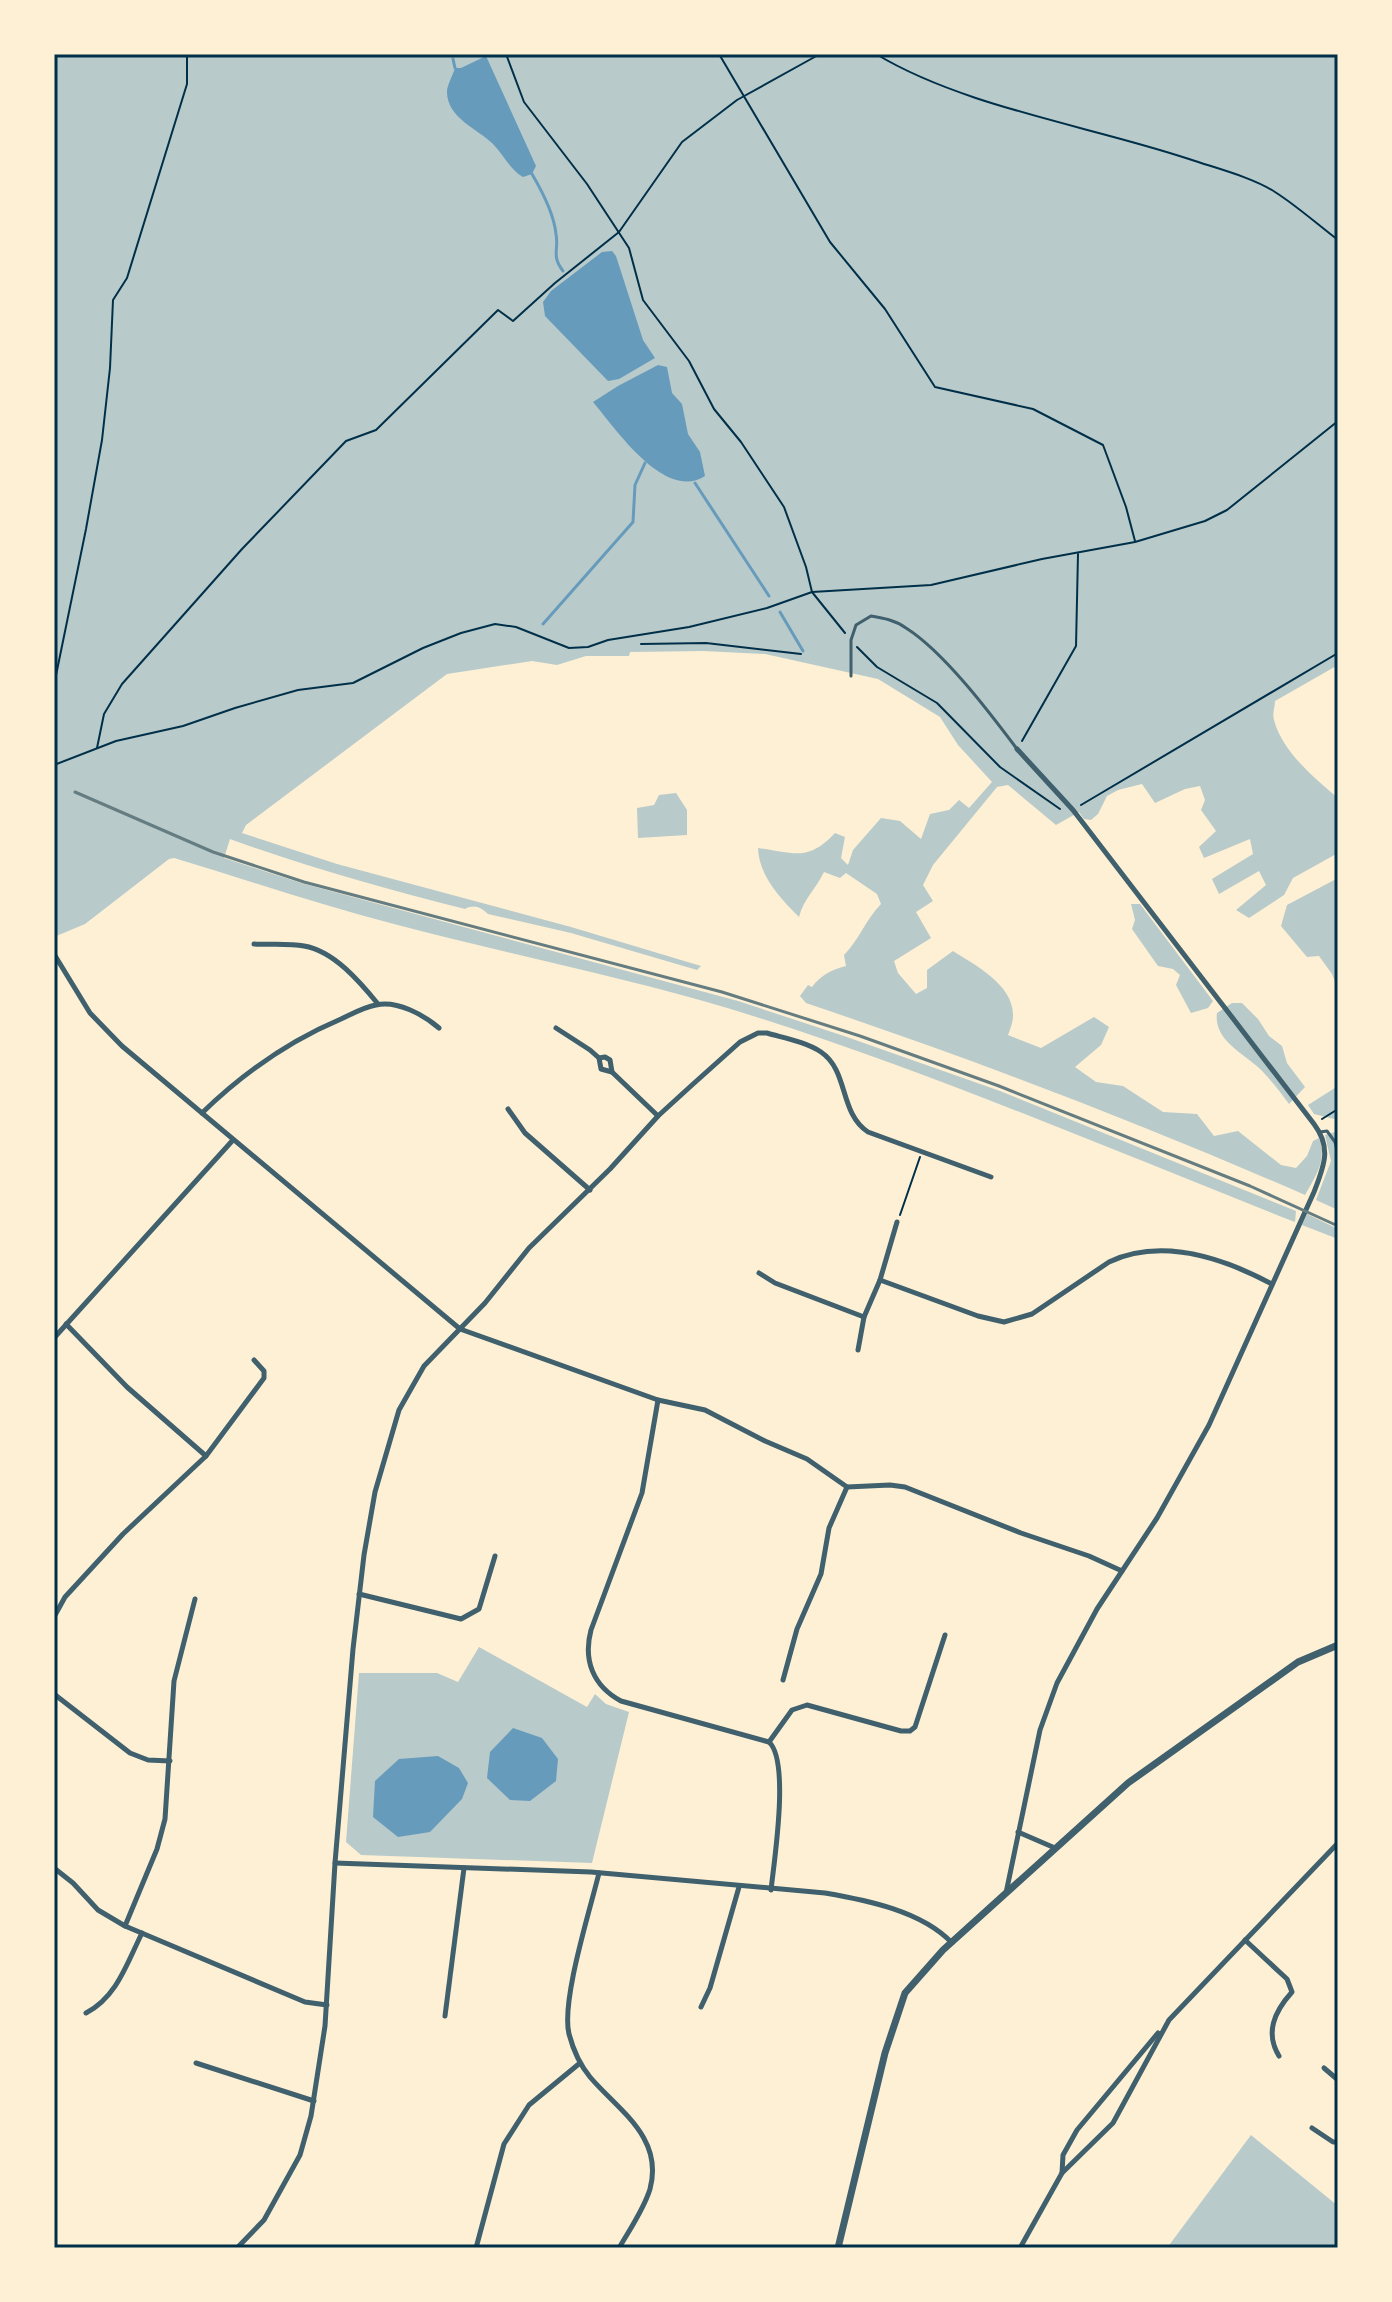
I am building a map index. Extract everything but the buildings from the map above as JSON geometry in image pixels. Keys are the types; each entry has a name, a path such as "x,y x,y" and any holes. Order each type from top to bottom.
{"street":[{"path":"1006,1894 1048,1705 1080,1640 1157,1518 1209,1425 1326,1162 1326,1144 1320,1132 1073,810 1017,749"},
{"path":"254,944 314,948 338,964 378,1004 417,1013 439,1028"},
{"path":"54,954 96,1021 460,1329 658,1400 715,1414 807,1459 847,1487 905,1487 1122,1571"},
{"path":"202,1113 226,1089 278,1052 317,1029 378,1004"},
{"path":"556,1028 599,1058 601,1069 612,1072 658,1116"},
{"path":"237,2248 264,2220 300,2155 314,2101 327,2005 335,1863 359,1594 375,1492 399,1410 424,1366 485,1303 529,1248 590,1190 658,1116 740,1042 758,1033 815,1048 824,1054 837,1071 849,1110 859,1126 991,1177"},
{"path":"599,1058 610,1060 612,1072"},
{"path":"508,1109 525,1133 590,1190"},
{"path":"54,1338 233,1140"},
{"path":"858,1350 864,1317 880,1280 897,1222"},
{"path":"880,1280 978,1316 1004,1322 1032,1314 1109,1262 1149,1251 1192,1253 1272,1284"},
{"path":"759,1273 775,1283 864,1317"},
{"path":"66,1324 145,1404 206,1456"},
{"path":"54,1617 65,1597 123,1534 206,1456 264,1378 264,1371 254,1360"},
{"path":"658,1400 642,1493 591,1630 588,1649 590,1668 603,1688 621,1701 769,1742 776,1754 780,1816 771,1890"},
{"path":"783,1680 797,1629 821,1574 829,1528 847,1487"},
{"path":"359,1594 461,1619 479,1609 495,1556"},
{"path":"125,1926 157,1849 165,1819 174,1681 195,1599"},
{"path":"769,1742 792,1710 807,1705 910,1731 915,1727 945,1635"},
{"path":"838,2248 885,2053 905,1993 952,1943 1151,1765 1298,1662 1338,1645"},
{"path":"54,1694 130,1753 148,1760 170,1761"},
{"path":"1018,1832 1055,1848"},
{"path":"1062,2173 1063,2155 1077,2130 1169,2020 1338,1843"},
{"path":"335,1863 599,1873 825,1893 890,1909 940,1932 952,1943"},
{"path":"54,1868 67,1877 98,1910 125,1926 305,2002 327,2005"},
{"path":"445,2016 464,1868"},
{"path":"599,1873 568,2004 568,2033 580,2063 630,2116 652,2161 653,2175 646,2200 619,2248"},
{"path":"701,2007 710,1988 739,1887"},
{"path":"86,2013 107,1999 142,1933"},
{"path":"1245,1940 1287,1979 1292,1992 1284,2001 1270,2033 1271,2043 1279,2056"},
{"path":"1020,2248 1062,2173 1113,2123 1169,2020"},
{"path":"196,2063 314,2101"},
{"path":"476,2248 504,2144 529,2105 580,2063"},
{"path":"1324,2068 1338,2080"},
{"path":"1312,2128 1338,2142"}],"lane":[{"path":"851,676 851,640 856,625 871,616 892,620 929,646 984,706 1017,749"},
{"path":"1320,1132 1331,1134 1338,1155"}],"path":[{"path":"54,685 102,440 113,300 127,278 187,84 187,54"},
{"path":"506,54 524,102 587,184 629,248 643,300 689,361 714,409 741,442 784,507 812,592 877,667 937,703 1000,767 1057,809 1073,810 1338,653"},
{"path":"719,54 830,242 885,309 935,387 1033,409 1103,445 1126,507 1135,542"},
{"path":"97,749 104,714 122,684 242,549 346,441 376,430 498,310 513,321 619,232 682,142 743,97 820,54"},
{"path":"876,54 944,86 1026,113 1135,141 1273,191 1338,240"},
{"path":"54,765 116,741 183,726 298,690 353,683 423,648 495,624 516,627 569,648 588,647 608,640 741,615 812,592 931,585 1135,542 1205,521 1227,510 1338,421"},
{"path":"1017,749 1076,646 1078,553"},
{"path":"641,644 706,643 801,654"},
{"path":"1314,1124 1338,1109"},
{"path":"897,1222 922,1152"}],"shaded area":[{"path":"54,54 1338,54 1338,665 1275,701 1273,715 1291,753 1338,798 1338,853 1293,878 1284,895 1249,918 1236,910 1266,885 1259,871 1219,894 1212,879 1253,854 1250,839 1204,858 1199,847 1216,831 1201,810 1205,800 1200,786 1185,789 1155,803 1142,784 1118,790 1107,796 1098,814 1091,820 1084,819 1079,812 1056,825 1008,785 997,787 933,865 923,885 933,901 916,912 931,938 894,961 898,973 916,994 927,988 927,970 953,951 992,977 1007,995 1013,1016 1008,1035 1041,1048 1094,1017 1109,1027 1101,1045 1075,1067 1096,1082 1123,1086 1163,1112 1197,1114 1214,1136 1238,1131 1281,1165 1296,1168 1307,1156 1313,1141 1319,1138 1321,1161 1305,1195 1057,1093 806,1003 800,996 808,985 812,987 827,974 846,966 844,955 881,904 877,894 846,873 840,878 824,872 799,917 766,877 758,848 808,852 835,833 845,837 841,858 848,865 853,850 881,818 900,821 921,839 930,814 949,810 959,800 969,808 992,782 958,745 940,717 878,679 765,654 703,651 630,652 629,656 586,656 557,665 532,661 447,674 246,825 242,833 337,864 571,927 701,966 697,970 571,933 488,914 477,907 465,909 376,885 230,839 224,858 301,883 738,1001 844,1036 1000,1091 1296,1211 1295,1222 1016,1111 805,1033 650,986 366,917 174,858 85,924 54,937"},
{"path":"676,793 687,810 687,835 638,838 637,808 654,805 659,795"},
{"path":"1338,878 1338,989 1319,956 1307,957 1281,926 1287,905"},
{"path":"1131,904 1140,904 1213,1001 1208,1008 1191,1013 1176,985 1180,975 1173,969 1158,966 1132,929 1135,920"},
{"path":"1232,1003 1242,1003 1269,1036 1282,1046 1287,1063 1305,1087 1289,1104 1264,1073 1220,1032 1217,1013"},
{"path":"1338,1086 1338,1118 1314,1114 1308,1105"},
{"path":"1335,1132 1338,1135 1338,1210 1316,1200 1331,1161 1325,1135"},
{"path":"1307,1214 1338,1229 1338,1239 1302,1225"},
{"path":"479,1647 587,1707 595,1694 606,1704 629,1712 592,1863 361,1855 346,1842 359,1673 437,1673 458,1682"},
{"path":"1251,2135 1338,2206 1338,2248 1167,2248"}],"water":[{"path":"486,56 536,166 532,174 523,177 518,174 493,144 458,116 448,101 447,89 455,68"},
{"path":"612,251 643,340 655,358 619,379 608,381 545,316 543,302 551,291 602,252"},
{"path":"658,365 667,367 672,393 682,404 688,434 700,452 705,476 690,481 674,479 658,471 628,444 593,402"},
{"path":"513,1728 542,1738 558,1759 556,1781 530,1801 510,1800 487,1778 490,1752"},
{"path":"438,1756 459,1768 468,1783 462,1799 430,1832 398,1837 373,1817 375,1781 399,1759"}],"waterway":[{"path":"453,59 455,68"},
{"path":"532,174 553,219 556,257 563,271"},
{"path":"543,624 633,522 635,485 645,463"},
{"path":"695,483 769,596"},
{"path":"780,612 803,651"}],"railway":[{"path":"75,792 213,852 304,882 722,992 860,1036 999,1086 1250,1186 1338,1226"}]}
